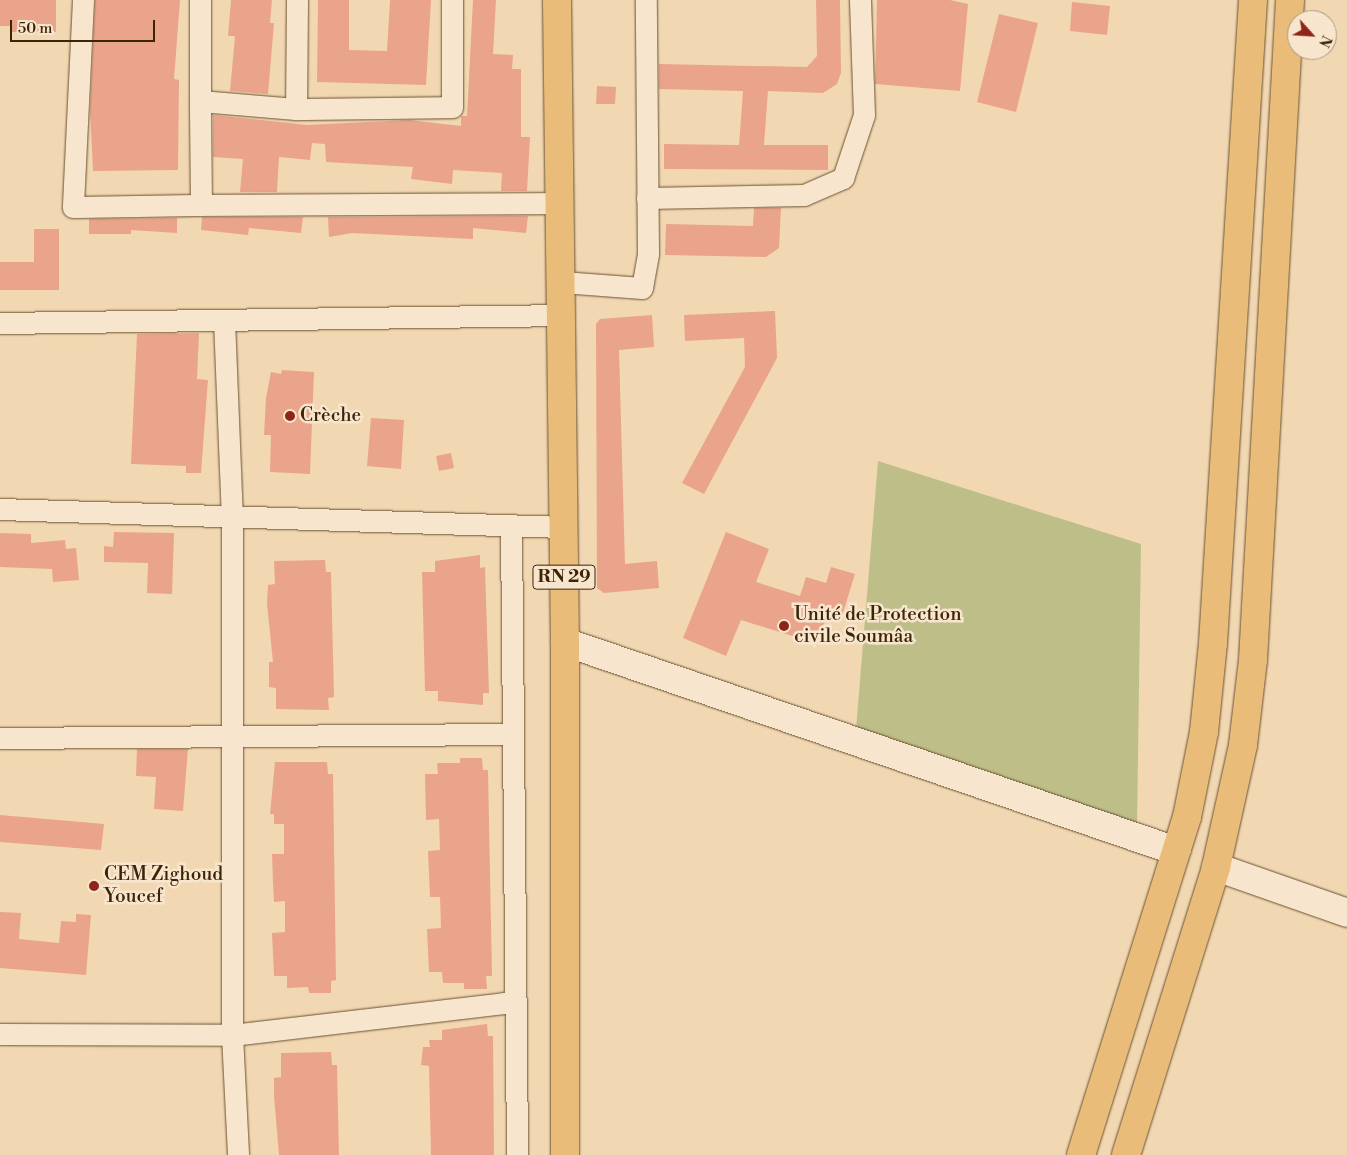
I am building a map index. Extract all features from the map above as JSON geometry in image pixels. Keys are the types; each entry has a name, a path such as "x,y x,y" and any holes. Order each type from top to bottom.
{"main road":[{"name":"RN 29","path":"557,0 563,315 562,527 565,642 565,1155"},
{"path":"1081,1155 1176,851 1197,772 1213,644 1253,0"},
{"path":"1126,1155 1216,867 1236,787 1250,694 1290,0"},
{"path":"565,642 1176,851"},
{"path":"1216,867 1347,913"}],"street":[{"path":"83,0 73,208 201,205 560,203"},
{"path":"200,0 201,205"},
{"path":"296,109 297,0"},
{"path":"200,101 296,109 452,107 452,0"},
{"path":"562,282 642,288 648,254 646,0"},
{"path":"647,198 804,195 843,178 864,115 860,0"},
{"path":"0,322 563,315"},
{"path":"224,320 232,518 230,735 232,1035 238,1155"},
{"path":"0,509 511,527 562,527"},
{"path":"511,527 517,1155"},
{"path":"0,738 513,734"},
{"path":"0,1034 232,1035 515,1002"}],"green space":[{"path":"878,461 1141,544 1137,828 856,729"}],"building":[{"path":"0,0 56,0 56,32 12,32 12,26 0,26"},
{"path":"95,0 180,0 174,79 179,80 178,170 93,171 90,110"},
{"path":"231,0 272,0 270,23 274,23 268,94 230,91 235,36 228,36"},
{"path":"318,0 349,0 349,50 387,51 390,0 431,0 426,85 317,82"},
{"path":"473,0 496,0 493,54 513,55 512,69 521,69 521,137 530,137 527,191 501,191 502,173 453,170 452,184 411,179 413,167 326,162 325,144 312,143 310,160 279,157 277,192 240,192 243,159 213,157 213,115 307,125 409,120 461,126 461,116 467,116"},
{"path":"816,0 840,0 841,73 837,84 823,93 768,91 764,145 828,145 828,170 664,169 664,144 739,145 743,91 659,89 659,64 807,67 817,56"},
{"path":"877,0 950,0 968,4 960,91 875,84"},
{"path":"1072,2 1110,6 1107,35 1070,31"},
{"path":"999,14 1038,23 1016,112 977,102"},
{"path":"597,86 616,87 615,104 596,104"},
{"path":"754,208 781,208 779,248 766,257 665,255 666,224 753,226"},
{"path":"528,216 526,233 473,228 473,239 352,233 329,237 328,217"},
{"path":"202,217 303,217 301,233 249,228 248,235 201,230"},
{"path":"177,218 177,233 131,230 131,234 89,234 89,219"},
{"path":"34,229 59,229 59,290 0,290 0,262 34,262"},
{"path":"775,311 777,358 704,494 682,483 745,367 744,338 685,341 684,315"},
{"path":"652,315 654,347 619,350 625,564 657,561 659,588 604,593 597,588 596,324 600,319"},
{"path":"199,333 197,379 208,380 201,473 186,473 186,466 131,464 137,334"},
{"path":"282,370 314,372 310,474 270,472 271,435 264,435 266,398 271,372 281,374"},
{"path":"371,418 404,420 401,469 367,466"},
{"path":"451,453 454,468 439,471 436,456"},
{"path":"114,532 174,533 172,594 147,593 148,563 104,562 104,546 113,547"},
{"path":"726,532 769,549 756,582 800,596 806,577 826,583 831,567 855,574 842,616 828,612 818,644 741,620 726,656 683,638"},
{"path":"0,533 31,534 31,543 65,540 66,549 76,548 79,580 53,582 52,569 0,567"},
{"path":"480,555 480,568 485,567 489,693 483,693 483,705 438,701 438,691 425,691 422,572 435,572 435,561"},
{"path":"325,560 326,572 331,572 334,697 328,698 329,710 276,709 276,688 269,687 269,662 273,662 267,604 268,585 275,584 274,561"},
{"path":"137,749 188,749 183,811 154,809 156,777 136,776"},
{"path":"460,758 482,758 483,770 488,770 492,976 486,976 487,989 464,989 464,983 443,983 442,972 429,972 427,929 441,928 440,897 430,897 428,851 440,850 439,819 426,820 425,774 438,774 437,763 460,763"},
{"path":"275,762 327,762 328,774 333,774 336,980 331,981 331,993 309,993 308,987 287,988 287,976 274,976 272,933 285,932 285,901 274,902 272,854 284,854 284,824 274,824 274,814 270,814"},
{"path":"0,815 104,824 101,850 0,842"},
{"path":"0,912 21,913 19,939 59,943 61,921 76,922 76,914 91,915 86,975 0,968"},
{"path":"487,1024 488,1036 493,1036 494,1155 431,1155 429,1066 421,1065 423,1047 430,1047 429,1040 442,1040 442,1030"},
{"path":"331,1052 332,1065 337,1065 339,1155 279,1155 274,1078 281,1077 281,1053"}],"place":[{"name":"Crèche","path":"290,416"},
{"name":"Unité de Protection civile Soumâa","path":"784,626"},
{"name":"CEM Zighoud Youcef","path":"94,886"}]}
